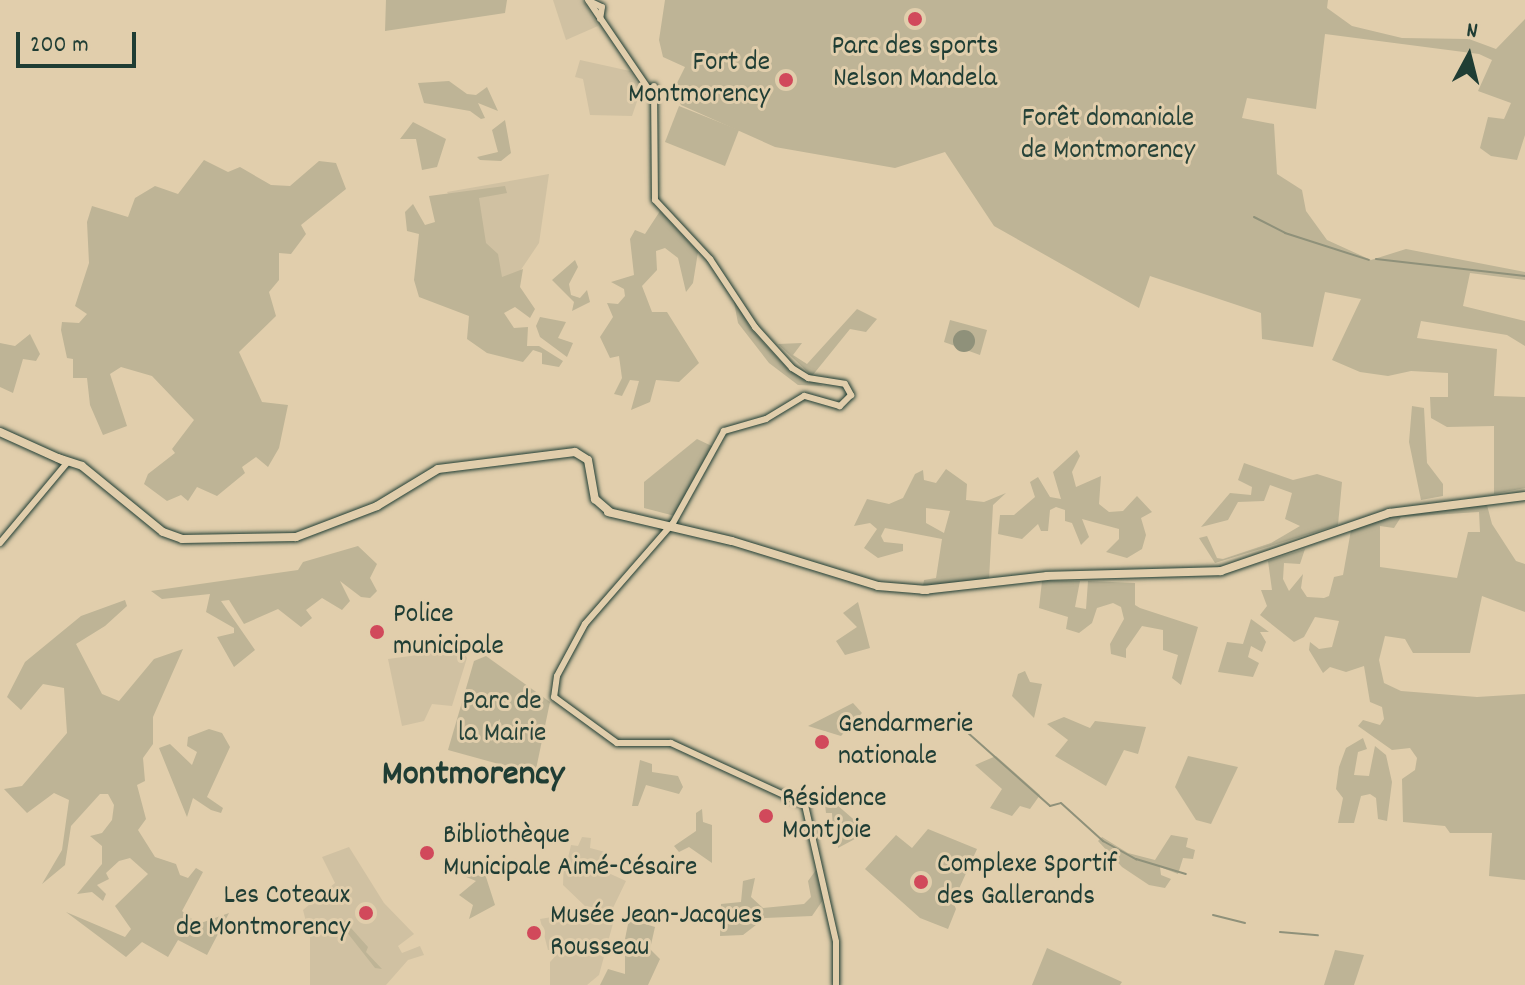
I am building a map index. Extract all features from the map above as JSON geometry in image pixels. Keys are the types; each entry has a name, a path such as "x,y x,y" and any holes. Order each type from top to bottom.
{"main road":[{"path":"595,9 650,87 657,198 710,259 752,324 792,368 808,378 845,384 851,393 843,405 804,396 766,419 724,431 670,526 588,620 558,673 554,697 624,743 671,743 791,796 811,823 837,946 836,985"},
{"path":"0,432 95,477 169,536 249,542 296,537 377,506 438,469 577,452 589,462 599,505 610,512 898,588 923,590 962,591 1025,579 1215,571 1389,513 1525,496"},
{"path":"0,543 65,461"}],"shaded area":[{"path":"553,0 583,0 598,26 566,40"},
{"path":"580,60 630,71 641,90 632,116 590,115 583,79 575,77"},
{"path":"549,174 539,243 506,292 447,192"},
{"path":"964,330 972,333 975,341 972,349 964,352 956,349 953,341 956,333"},
{"path":"462,649 467,658 452,706 432,704 424,721 402,726 388,659"},
{"path":"582,837 591,838 590,848 609,853 604,871 626,881 612,910 585,906 563,885 564,857 568,858 571,845 578,846"},
{"path":"349,847 384,903 414,934 398,946 402,953 420,946 424,955 408,960 386,985 310,985 310,938 303,910 335,883 322,857"},
{"path":"588,911 615,916 599,975 587,985 550,985 550,962 562,949 548,950 540,919"}],"green space":[{"path":"386,0 507,0 505,13 385,31"},
{"name":"Forêt domaniale de Montmorency","path":"665,0 1328,0 1327,8 1352,26 1402,38 1469,39 1496,49 1525,19 1525,135 1517,160 1491,156 1480,148 1488,117 1504,119 1511,103 1478,91 1492,60 1479,54 1325,34 1316,109 1247,98 1242,118 1274,124 1277,174 1302,190 1306,211 1327,240 1371,260 1406,249 1525,272 1525,280 1470,273 1463,306 1525,321 1525,346 1507,335 1421,321 1417,338 1497,349 1494,396 1525,397 1525,488 1494,494 1494,426 1447,427 1431,418 1430,397 1448,397 1448,373 1411,371 1388,376 1360,372 1332,360 1361,299 1325,292 1313,347 1262,339 1261,313 1150,276 1139,308 994,226 945,152 895,168 775,147 681,105 673,91 685,67 663,57 659,40"},
{"path":"449,81 467,94 476,95 487,87 498,111 478,103 485,118 481,119 470,111 424,103 418,83"},
{"path":"679,106 739,130 725,166 665,142"},
{"path":"505,120 511,153 501,161 480,160 477,157 498,152 492,130"},
{"path":"413,122 446,139 437,167 422,170 416,139 400,139"},
{"path":"204,160 228,172 240,167 271,185 290,186 319,161 336,163 346,189 301,225 306,234 291,254 279,253 279,280 269,292 276,316 239,352 262,402 288,405 279,448 268,467 256,457 242,467 245,473 217,496 197,487 188,501 181,495 167,501 144,484 148,474 175,453 172,449 194,420 152,376 121,367 110,374 127,426 103,435 90,405 87,378 73,378 73,359 67,358 61,330 62,322 79,323 87,314 75,306 89,263 87,222 92,206 128,217 135,198 155,186 178,194"},
{"path":"505,186 507,193 479,198 486,243 498,254 502,277 523,269 520,287 535,309 530,318 515,307 504,313 514,328 528,327 527,346 539,346 563,361 559,367 542,364 542,353 533,350 523,362 487,353 467,339 469,316 419,297 414,280 419,234 407,231 405,212 413,204 425,225 435,222 429,196"},
{"path":"660,211 698,252 693,283 686,292 678,258 665,248 656,251 657,270 642,286 652,312 667,312 699,363 679,382 656,380 650,402 631,410 639,381 630,380 622,396 614,394 622,378 619,356 610,358 600,337 613,317 607,303 618,304 625,296 624,289 611,282 634,275 630,239 635,230 645,234"},
{"path":"575,260 578,267 569,284 571,295 580,298 587,290 590,302 572,311 574,302 552,280"},
{"path":"733,297 751,329 788,369 823,386 798,385 769,363 738,323"},
{"path":"857,309 877,319 866,332 850,329 812,376 778,344 802,343 793,355 807,364"},
{"path":"540,317 566,322 558,338 573,343 567,357 540,337 536,326"},
{"path":"950,320 987,330 980,355 944,342"},
{"path":"30,334 40,354 36,361 23,359 13,393 0,387 0,343 15,346"},
{"path":"1412,406 1424,408 1427,463 1443,484 1443,496 1421,500 1409,442"},
{"path":"697,439 716,448 675,516 644,508 644,482"},
{"path":"1077,450 1080,456 1072,472 1076,487 1101,476 1099,504 1109,512 1123,511 1137,496 1152,512 1141,518 1146,535 1142,549 1127,558 1106,552 1119,539 1119,529 1082,519 1089,537 1081,545 1072,523 1065,521 1065,510 1056,507 1050,510 1048,531 1041,531 1038,524 1022,539 998,534 1000,515 1014,515 1035,497 1030,482 1038,477 1050,497 1061,499 1053,472"},
{"path":"1244,463 1293,480 1317,474 1342,482 1338,525 1215,563 1199,538 1207,536 1217,558 1223,559 1271,543 1300,526 1285,519 1292,493 1270,485 1264,501 1238,502 1228,520 1201,527 1230,493 1251,495 1252,487 1238,480"},
{"path":"946,469 967,484 966,500 984,502 1006,493 993,505 989,580 923,586 924,580 936,578 942,539 885,528 881,536 884,542 903,544 903,551 878,558 864,548 877,529 870,523 854,526 867,499 889,504 903,498 915,474 923,470 924,480 936,483","holes":["926,508 950,511 944,533 926,523"]},
{"path":"1487,505 1492,524 1516,561 1525,564 1525,612 1482,596 1470,653 1413,653 1405,639 1385,636 1379,660 1384,683 1401,691 1477,697 1525,694 1525,880 1489,876 1492,833 1450,833 1445,826 1403,822 1402,779 1415,770 1417,758 1410,748 1392,750 1358,726 1363,720 1380,725 1384,719 1382,707 1370,702 1364,666 1346,672 1330,667 1323,673 1309,650 1310,642 1319,649 1332,647 1339,621 1315,617 1304,637 1294,642 1260,615 1267,606 1261,590 1272,590 1268,561 1305,549 1300,564 1284,563 1283,579 1289,591 1303,574 1301,588 1307,597 1324,598 1329,596 1334,577 1343,575 1351,530 1400,513","holes":["1479,512 1480,532 1468,532 1457,578 1380,567 1380,526 1394,528 1401,517"]},
{"path":"358,546 377,564 370,578 377,591 370,598 361,597 340,581 350,601 342,610 322,598 306,610 312,618 301,627 278,609 244,624 229,600 221,601 255,650 234,667 217,637 234,633 234,628 206,612 210,594 162,599 151,591 298,570 303,562"},
{"path":"1042,581 1080,581 1075,607 1086,609 1088,581 1135,583 1135,605 1198,627 1181,685 1172,678 1178,655 1163,650 1163,630 1142,626 1126,649 1126,658 1111,654 1110,644 1124,619 1121,607 1113,603 1097,608 1092,623 1079,633 1066,629 1068,617 1039,608"},
{"path":"125,600 127,606 105,626 76,644 102,694 119,701 154,659 183,649 153,717 153,744 143,758 145,781 137,785 146,819 138,830 155,857 176,864 180,875 188,878 196,868 203,872 182,911 198,924 229,913 207,955 178,940 168,957 142,942 126,957 66,912 125,937 131,929 115,906 148,874 130,858 119,861 106,873 109,879 97,885 106,894 103,901 92,892 77,894 102,864 102,846 90,836 102,833 112,820 114,805 108,794 100,794 71,826 65,865 42,884 62,850 69,800 54,793 27,813 4,789 22,786 67,733 64,688 43,684 21,710 7,697 25,662 81,616"},
{"path":"858,602 870,648 845,655 836,641 857,627 843,613"},
{"path":"1251,619 1269,632 1260,632 1266,642 1262,652 1251,646 1248,657 1259,663 1253,677 1218,672 1227,642 1243,644"},
{"name":"Parc de la Mairie","path":"486,656 550,702 535,774 448,750 474,661"},
{"path":"1025,671 1030,682 1042,684 1034,718 1012,696 1018,674"},
{"path":"853,703 862,713 841,736 808,726"},
{"path":"1064,717 1090,728 1095,721 1146,727 1138,754 1124,750 1106,786 1055,756 1068,740 1047,724"},
{"path":"209,729 222,733 230,747 207,797 223,808 221,813 211,810 193,798 187,817 159,748 170,744 192,765 197,752 187,746 188,737"},
{"path":"1363,738 1367,749 1358,752 1354,775 1369,776 1375,746 1386,755 1392,782 1387,821 1378,819 1376,798 1370,794 1361,796 1354,823 1338,823 1343,798 1336,789 1339,767 1346,748"},
{"path":"996,756 1040,795 1030,809 1020,806 1012,816 990,808 1002,789 975,765"},
{"path":"1188,756 1238,767 1211,824 1196,820 1175,787"},
{"path":"640,760 652,764 652,772 678,776 683,787 679,794 646,785 638,806 632,806"},
{"path":"824,796 868,832 838,848 838,829 833,829 832,813 826,813"},
{"path":"702,809 703,822 712,825 712,863 689,847 679,852 674,846 696,831 696,813"},
{"name":"Complexe Sportif des Gallerands","path":"928,829 977,849 953,902 956,909 948,929 920,918 865,869 896,835 912,848"},
{"path":"1171,835 1188,838 1186,847 1195,850 1193,859 1183,858 1178,874 1160,867 1161,875 1171,879 1165,888 1149,885 1122,867 1098,841 1102,837 1128,853 1155,860"},
{"path":"816,870 823,900 812,916 765,918 743,935 720,936 721,904 741,902 743,881 755,878 751,897 763,908 804,904 811,897 808,881"},
{"path":"475,871 476,876 485,874 495,905 469,919 473,905 459,895 476,881 464,876"},
{"path":"342,918 368,947 366,952 382,969 375,968 342,926"},
{"path":"629,919 655,927 650,949 660,959 648,985 600,985 608,969 625,974 625,951 636,952 637,945 625,939"},
{"path":"1047,948 1122,982 1120,985 1032,985"},
{"path":"1335,950 1364,955 1354,985 1324,985"}],"waterway":[{"path":"1254,217 1285,233 1369,260"},
{"path":"1376,259 1525,276"},
{"path":"958,724 1050,806 1061,803 1103,841 1136,859 1186,874"},
{"path":"1213,915 1245,923"},
{"path":"1280,932 1318,935"}],"place":[{"name":"Parc des sports Nelson Mandela","path":"915,19"},
{"name":"Fort de Montmorency","path":"786,80"},
{"name":"Police municipale","path":"377,632"},
{"name":"Gendarmerie nationale","path":"822,742"},
{"name":"Résidence Montjoie","path":"766,816"},
{"name":"Bibliothèque Municipale Aimé-Césaire","path":"427,853"},
{"name":"Complexe Sportif des Gallerands","path":"921,882"},
{"name":"Les Coteaux de Montmorency","path":"366,913"},
{"name":"Musée Jean-Jacques Rousseau","path":"534,933"}],"district":[{"name":"Montmorency","path":"473,777"}]}
